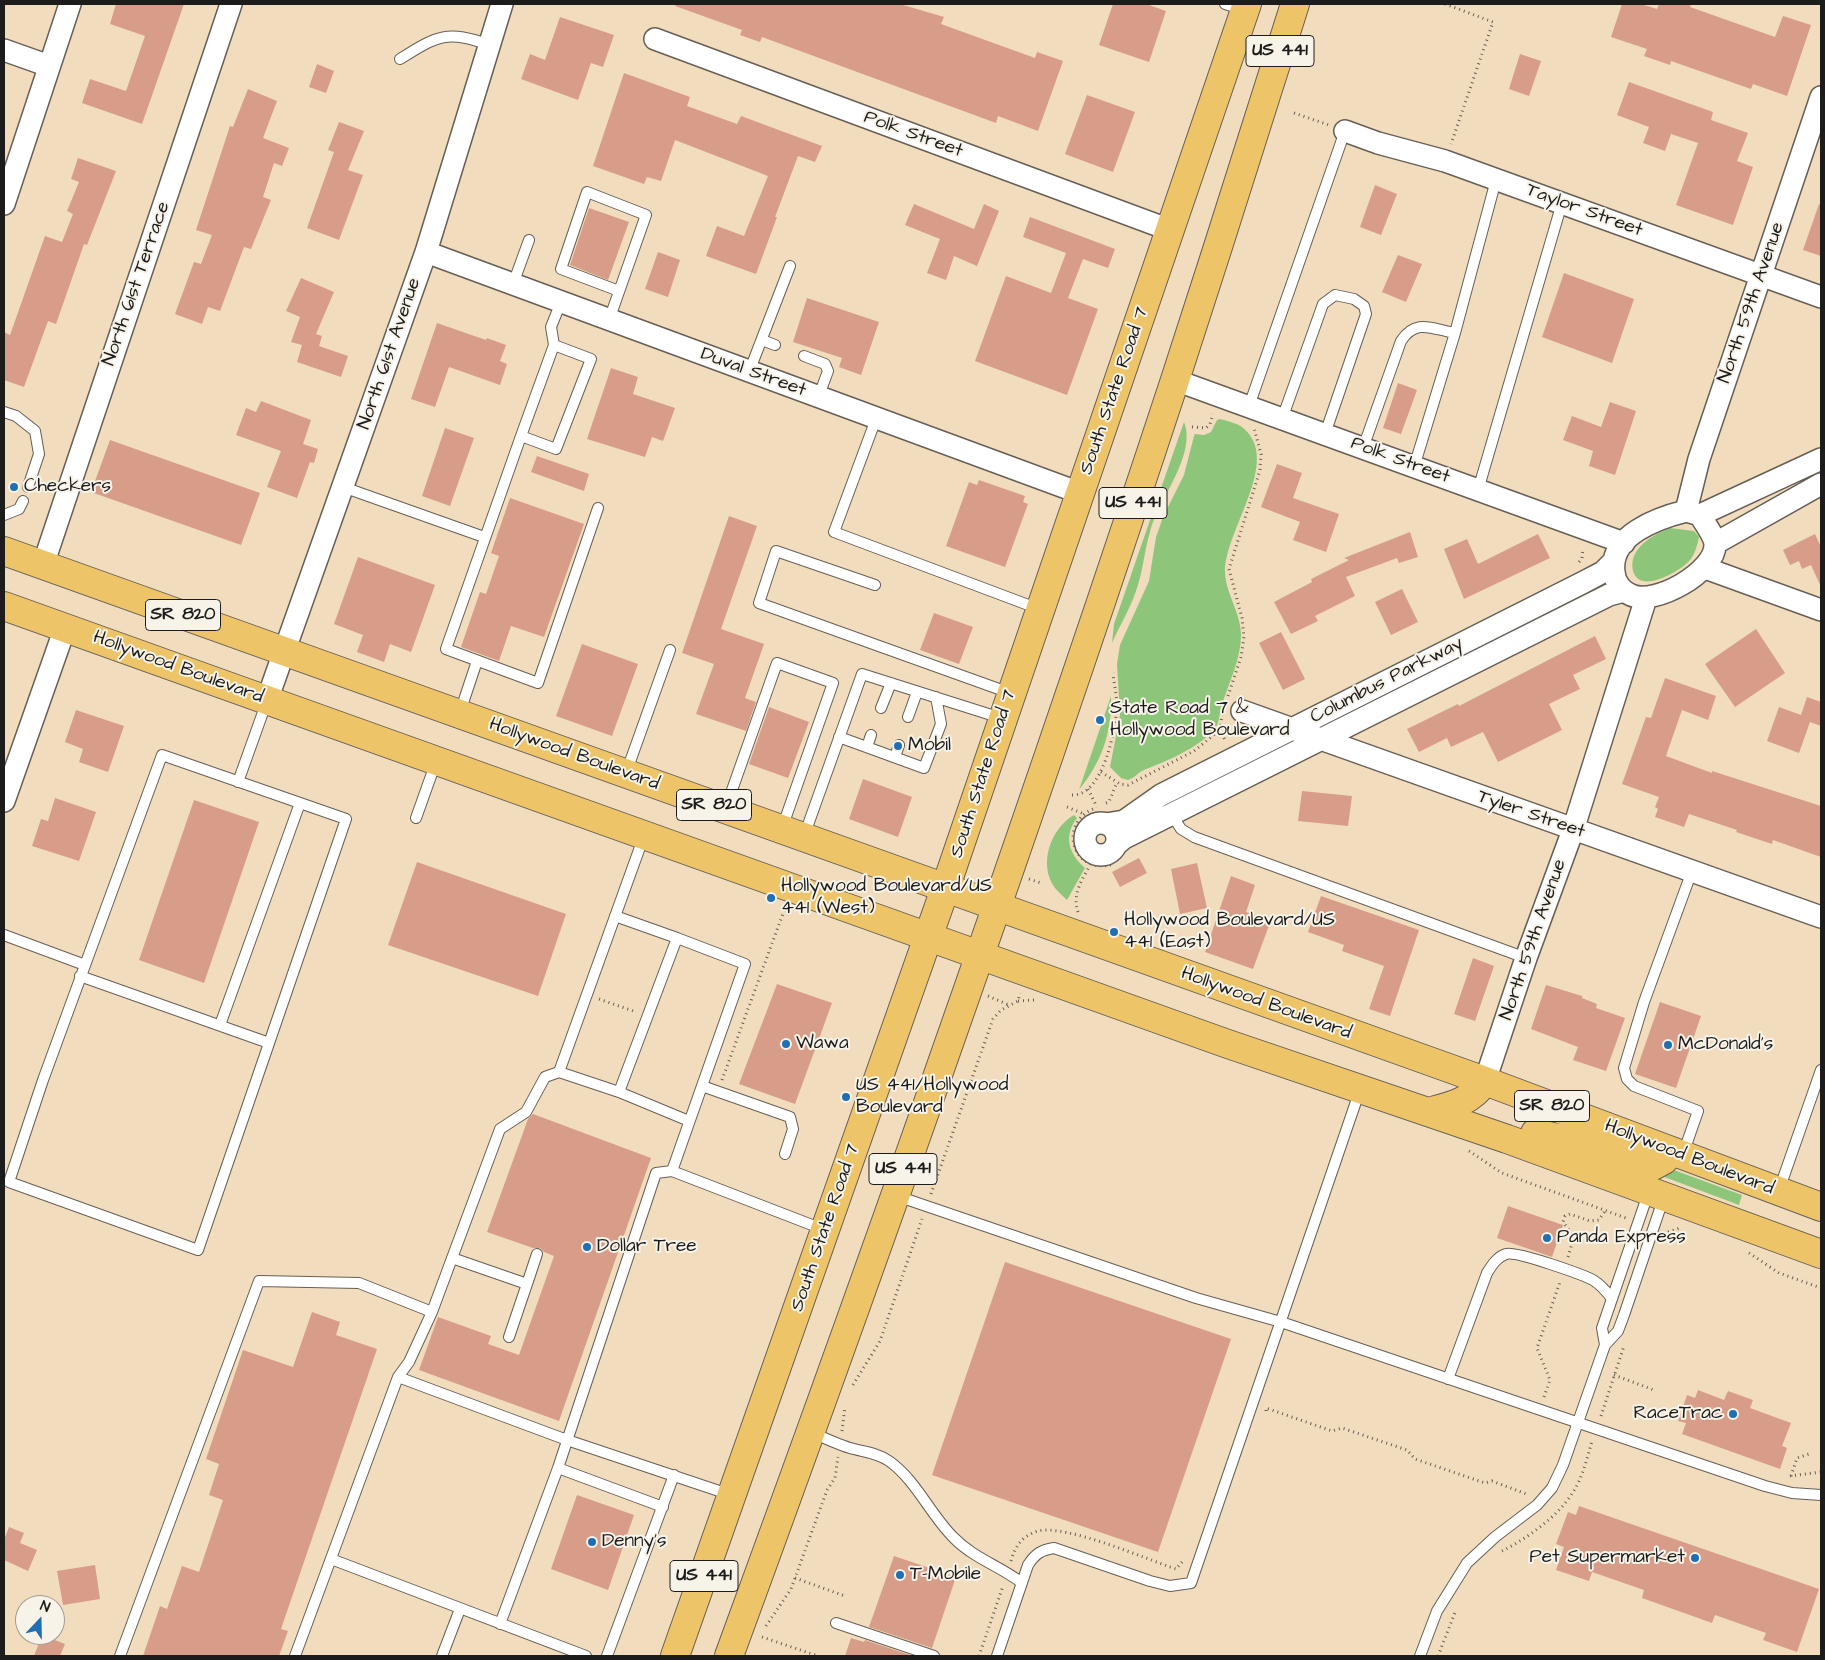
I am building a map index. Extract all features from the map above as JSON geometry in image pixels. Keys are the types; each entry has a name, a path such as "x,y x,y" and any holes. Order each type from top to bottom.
{"main road":[{"name":"US 441","path":"729,1656 996,907 1175,380 1296,4"},
{"name":"South State Road 7","path":"675,1656 826,1230 1080,494 1170,230 1239,6"},
{"name":"Hollywood Boulevard","path":"4,551 1485,1082 1821,1207"},
{"name":"Hollywood Boulevard","path":"4,606 928,937 1507,1139 1821,1254"},
{"path":"1428,1112 1462,1103 1478,1092 1485,1082"},
{"path":"1507,1139 1539,1132 1625,1161 1653,1166 1677,1153"}],"street":[{"path":"4,204 70,4"},
{"name":"North 61st Terrace","path":"43,565 231,4"},
{"name":"North 61st Avenue","path":"267,700 426,252 502,4"},
{"name":"Polk Street","path":"655,39 1170,230"},
{"path":"4,50 49,66"},
{"name":"North 59th Avenue","path":"1693,513 1700,459 1821,97"},
{"name":"Taylor Street","path":"1345,131 1378,143 1446,161 1821,297"},
{"name":"Duval Street","path":"426,252 1080,494"},
{"name":"Polk Street","path":"1175,380 1478,490 1619,552"},
{"path":"1693,513 1716,543 1714,556 1705,568 1663,593 1646,598 1633,596 1624,590 1616,581 1619,552 1642,528 1693,513 1821,460"},
{"path":"1716,543 1821,484"},
{"name":"Columbus Parkway","path":"1619,552 1602,572 1161,795 1124,821 1101,816 1100,823 1089,829 1085,840 1087,846 1091,851 1102,855 1108,854 1124,838 1624,590"},
{"path":"1705,568 1821,610"},
{"name":"North 59th Avenue","path":"1485,1082 1526,958 1573,830 1646,598"},
{"path":"4,801 65,628"},
{"name":"Tyler Street","path":"1230,709 1821,917"},
{"path":"1101,816 1116,832 1117,844"}],"lane":[{"path":"400,59 423,44 447,35 461,35 490,45"},
{"path":"1249,406 1345,131"},
{"path":"1414,467 1455,333 1496,180"},
{"path":"609,320 646,214 587,192 561,269 619,291"},
{"path":"1478,490 1562,203"},
{"path":"513,284 529,240"},
{"path":"749,372 790,266"},
{"path":"1282,419 1323,304 1335,295 1354,299 1364,306 1366,314 1325,434"},
{"path":"562,302 551,328 554,345 484,537 446,649 538,683 598,508"},
{"path":"1363,448 1401,341 1408,330 1416,326 1455,333"},
{"path":"762,340 775,345"},
{"path":"521,436 556,450 591,359 554,345"},
{"path":"804,356 825,364 828,371 818,398"},
{"path":"4,412 16,416 35,431 38,454 28,487"},
{"path":"876,419 834,532 1040,609"},
{"path":"343,487 484,537"},
{"path":"4,515 21,505"},
{"path":"875,585 776,551 759,603 1006,706"},
{"path":"626,774 670,650"},
{"path":"459,714 477,661"},
{"path":"725,809 777,664 833,683 792,833"},
{"path":"792,833 839,737 862,674 936,698 1006,706"},
{"path":"881,708 890,683"},
{"path":"908,717 917,692"},
{"path":"839,737 924,768 941,724 936,698"},
{"path":"238,782 267,700"},
{"path":"867,747 871,735"},
{"path":"895,757 899,745"},
{"path":"162,755 238,782 346,819 198,1250 9,1182 80,976 162,755"},
{"path":"416,818 436,761"},
{"path":"220,1025 300,804"},
{"path":"1172,815 1181,828 1194,838 1526,958"},
{"path":"560,1072 644,835"},
{"path":"1677,1153 1698,1112 1634,1086 1627,1078 1624,1068 1672,924 1692,871"},
{"path":"615,916 745,964 672,1171"},
{"path":"4,935 85,965"},
{"path":"619,1092 677,938"},
{"path":"80,976 269,1043"},
{"path":"1778,1191 1821,1070"},
{"path":"294,1656 398,1377 408,1362 432,1312 500,1129 526,1112 544,1077 560,1072 619,1092 689,1121"},
{"path":"702,1086 790,1117 793,1129 784,1154"},
{"path":"997,1656 1028,1565 1034,1555 1043,1550 1054,1548 1170,1586 1191,1584 1360,1089"},
{"path":"500,1624 568,1440 656,1172 672,1171 826,1230"},
{"path":"894,1194 1196,1298 1281,1322 1765,1486 1792,1493 1821,1495"},
{"path":"1605,1345 1602,1328 1638,1222 1656,1194"},
{"path":"1420,1656 1437,1611 1467,1563 1495,1536 1537,1505 1552,1488 1560,1473 1605,1345 1618,1331 1653,1227 1656,1194"},
{"path":"508,1337 537,1254"},
{"path":"1448,1379 1487,1272 1495,1260 1507,1254 1521,1255 1592,1280 1604,1289 1612,1299"},
{"path":"452,1258 527,1284"},
{"path":"120,1656 259,1281 359,1283 432,1312"},
{"path":"398,1377 568,1440 732,1495"},
{"path":"810,1432 890,1461 902,1473 953,1537 988,1564 1008,1572 1022,1583"},
{"path":"558,1468 663,1507"},
{"path":"607,1656 674,1475"},
{"path":"330,1559 586,1656"},
{"path":"444,1656 460,1608"},
{"path":"836,1623 934,1656"}],"path":[{"path":"1445,4 1493,22 1446,161"},
{"path":"1294,113 1345,131"},
{"path":"1192,427 1206,428 1210,424 1213,414"},
{"path":"1101,772 1120,784 1128,784 1194,751 1220,730 1230,709 1244,637 1242,618 1229,569 1260,470 1261,454 1253,427"},
{"path":"1072,795 1078,795 1088,789 1101,772 1114,733 1117,705 1113,673"},
{"path":"1220,730 1234,758"},
{"path":"1088,789 1101,816"},
{"path":"1067,807 1084,814"},
{"path":"1079,915 1075,903 1077,890 1090,865"},
{"path":"718,1093 792,888"},
{"path":"1018,1002 1027,972"},
{"path":"587,995 648,1016"},
{"path":"849,1391 880,1341 993,1019 1001,1010 1018,1002 1038,1000"},
{"path":"1464,1148 1502,1173 1638,1222"},
{"path":"1551,1400 1543,1397 1550,1380 1537,1348 1574,1237 1563,1222 1565,1216 1570,1214 1590,1221 1599,1220 1605,1211"},
{"path":"1653,1227 1668,1232 1676,1228 1682,1228"},
{"path":"1746,1252 1779,1273 1821,1288"},
{"path":"1614,1376 1654,1390"},
{"path":"818,1656 762,1637 765,1627 791,1589 827,1490 835,1478 846,1402"},
{"path":"1264,1417 1266,1408 1332,1431 1342,1428 1407,1450 1415,1460 1485,1483 1492,1482 1527,1493 1537,1505"},
{"path":"1582,1411 1608,1420"},
{"path":"1791,1476 1798,1458 1812,1453"},
{"path":"1782,1476 1821,1472"},
{"path":"979,1656 1015,1546 1024,1538 1038,1531 1052,1530 1071,1533 1176,1569 1182,1562 1196,1567"},
{"path":"795,1578 845,1596"}],"green space":[{"path":"1220,419 1242,427 1253,441 1257,458 1255,476 1227,556 1225,573 1240,627 1241,635 1237,662 1214,730 1190,749 1142,771 1128,780 1121,778 1110,767 1120,715 1117,664 1120,645 1149,581 1156,537 1163,517 1184,475 1194,436 1195,434 1204,435 1211,432 1217,420"},
{"path":"1184,422 1187,435 1181,463 1154,519 1136,591 1112,643 1114,624"},
{"path":"1670,528 1694,531 1699,537 1689,562 1671,574 1657,580 1645,581 1639,579 1633,572 1632,563 1638,549 1656,534"},
{"path":"1111,696 1110,722 1104,746 1094,768 1079,790"},
{"path":"1074,815 1077,818 1070,831 1070,844 1075,857 1085,868 1067,900 1055,888 1050,879 1047,869 1047,858 1053,838 1066,821"},
{"path":"1671,1169 1742,1195 1739,1205 1659,1175"}],"building":[{"path":"116,4 184,4 142,124 82,103 90,79 126,91 145,36 110,24"},
{"path":"676,4 900,4 944,17 941,24 1035,58 1037,52 1063,61 1038,131 998,116 996,123 762,37 760,42 740,35 742,30 675,6"},
{"path":"1113,4 1146,4 1166,11 1149,62 1099,45"},
{"path":"1622,4 1641,4 1657,9 1659,4 1691,4 1690,7 1775,37 1783,16 1811,25 1787,96 1753,84 1751,89 1671,61 1670,65 1644,56 1647,49 1611,37"},
{"path":"560,17 614,35 603,67 591,63 578,100 521,79 530,54 545,60"},
{"path":"1520,54 1541,61 1529,96 1509,89"},
{"path":"317,64 334,71 326,93 309,87"},
{"path":"624,73 690,97 687,106 737,124 741,116 822,146 815,162 798,156 756,274 706,256 717,226 744,236 768,176 675,140 661,181 647,177 644,184 593,166"},
{"path":"1629,82 1713,112 1711,120 1748,133 1737,161 1753,167 1733,225 1676,205 1698,143 1671,134 1665,151 1643,143 1649,127 1617,115"},
{"path":"248,89 277,101 263,138 289,148 282,166 274,163 263,197 271,200 251,249 244,247 220,311 208,307 202,324 175,314 194,262 201,264 212,235 196,230 230,126 233,127"},
{"path":"1087,95 1135,112 1113,172 1065,154"},
{"path":"339,122 364,131 348,170 363,175 339,240 307,228 334,152 328,150"},
{"path":"78,158 116,171 87,245 84,244 56,324 48,321 24,387 4,380 4,332 10,335 45,236 62,242 73,214 67,211 79,182 71,179"},
{"path":"1375,185 1397,194 1381,235 1360,227"},
{"path":"914,204 974,229 984,204 999,211 977,266 954,256 946,280 927,273 940,239 905,225"},
{"path":"1819,204 1821,205 1821,256 1803,250"},
{"path":"589,208 629,222 608,280 570,265"},
{"path":"1030,217 1115,249 1108,268 1083,259 1068,298 1098,309 1067,395 975,361 1006,276 1051,293 1066,253 1023,237"},
{"path":"658,252 680,260 668,297 645,289"},
{"path":"1398,255 1422,264 1406,302 1382,292"},
{"path":"1564,273 1634,299 1612,363 1542,337"},
{"path":"301,278 334,292 316,334 322,336 319,346 348,356 341,377 297,362 302,345 291,342 300,317 286,311"},
{"path":"807,298 879,322 861,375 839,367 842,358 793,342"},
{"path":"437,323 506,345 500,361 507,364 500,385 449,367 435,407 411,399"},
{"path":"611,368 638,377 633,394 675,408 663,441 652,437 645,457 587,439"},
{"path":"1398,383 1417,390 1401,434 1383,428"},
{"path":"261,401 311,420 303,444 318,449 314,463 310,462 297,498 267,487 281,451 236,435 246,408 256,412"},
{"path":"1610,402 1636,411 1615,475 1589,466 1593,451 1563,440 1572,416 1601,427"},
{"path":"445,428 474,438 450,506 422,496"},
{"path":"110,440 260,493 241,545 91,492"},
{"path":"537,456 589,474 584,491 531,472"},
{"path":"1277,464 1302,473 1293,498 1339,514 1326,552 1293,540 1300,522 1261,507"},
{"path":"979,480 1025,496 1023,502 1028,504 1005,567 946,546 969,482 977,485"},
{"path":"510,498 584,524 544,637 511,626 499,661 461,647 480,592 486,594 499,556 491,553"},
{"path":"729,516 757,526 721,629 764,644 745,698 756,702 746,731 696,714 714,664 682,653"},
{"path":"1410,532 1418,557 1399,563 1397,558 1346,577 1355,596 1315,616 1318,621 1291,634 1274,602 1312,582 1311,579 1349,560 1344,558"},
{"path":"1538,534 1550,558 1464,599 1444,549 1467,539 1478,564"},
{"path":"1815,534 1821,547 1821,587 1811,565 1802,569 1799,561 1790,565 1783,550"},
{"path":"358,557 435,585 411,652 390,644 384,662 357,652 363,635 334,624"},
{"path":"1402,589 1418,622 1391,635 1375,602"},
{"path":"934,613 973,627 959,664 920,650"},
{"path":"1756,629 1785,673 1735,707 1705,664"},
{"path":"1281,632 1305,679 1283,690 1259,643"},
{"path":"1595,636 1606,659 1573,675 1580,689 1549,704 1562,730 1498,762 1483,732 1451,747 1447,738 1419,752 1407,729 1458,704 1459,706"},
{"path":"582,644 638,664 612,736 556,716"},
{"path":"1665,678 1716,696 1708,720 1682,710 1666,756 1712,773 1712,771 1821,806 1821,857 1773,840 1772,844 1689,814 1684,827 1655,817 1658,809 1655,807 1659,797 1622,784 1646,717 1651,718"},
{"path":"1807,697 1821,702 1821,726 1810,722 1799,753 1767,741 1779,707 1801,715"},
{"path":"769,707 809,722 788,778 749,764"},
{"path":"76,710 124,726 108,772 79,762 83,749 65,742"},
{"path":"863,779 912,797 898,837 849,819"},
{"path":"1302,791 1352,796 1348,826 1298,821"},
{"path":"55,798 96,812 79,861 32,846 41,819 48,821"},
{"path":"194,800 259,822 204,983 139,960"},
{"path":"1139,858 1147,873 1120,887 1112,872"},
{"path":"417,862 566,914 538,996 388,945"},
{"path":"1197,863 1207,908 1180,914 1171,869"},
{"path":"1231,876 1255,885 1246,912 1271,920 1253,969 1205,952"},
{"path":"1321,896 1419,930 1390,1016 1369,1009 1384,966 1342,951 1344,945 1308,932"},
{"path":"1473,958 1494,966 1475,1021 1454,1014"},
{"name":"Wawa","path":"777,984 832,1003 795,1104 739,1084"},
{"path":"1546,985 1582,996 1582,998 1597,1004 1596,1008 1625,1018 1606,1071 1573,1060 1578,1047 1531,1029"},
{"name":"McDonald's","path":"1660,1002 1701,1016 1676,1088 1635,1074"},
{"path":"533,1114 651,1158 559,1421 419,1370 438,1317 491,1336 488,1344 519,1355 554,1256 540,1248 533,1248 487,1232 528,1119"},
{"path":"1508,1206 1563,1225 1552,1257 1497,1238"},
{"path":"1005,1262 1231,1339 1158,1552 932,1475"},
{"path":"312,1312 340,1322 336,1335 377,1349 281,1629 288,1631 279,1656 143,1656 160,1606 167,1609 182,1566 199,1572 223,1500 209,1495 219,1464 206,1459 243,1350 293,1367"},
{"path":"1698,1390 1724,1400 1728,1391 1753,1400 1750,1408 1791,1423 1782,1446 1787,1448 1780,1469 1682,1434 1686,1423 1678,1421 1687,1395 1695,1398"},
{"name":"Denny's","path":"577,1495 634,1515 608,1590 551,1569"},
{"path":"1579,1506 1819,1589 1797,1652 1763,1640 1766,1633 1715,1615 1712,1623 1642,1598 1644,1590 1592,1572 1589,1581 1556,1570 1564,1547 1556,1544 1568,1512 1576,1515"},
{"path":"9,1527 24,1533 20,1543 37,1550 28,1571 4,1560 4,1540"},
{"path":"894,1556 956,1577 932,1648 869,1627"},
{"path":"95,1565 100,1599 65,1605 65,1595 61,1595 57,1571"},
{"path":"851,1638 864,1642 865,1640 913,1656 845,1656"},
{"path":"38,1645 65,1645 60,1656 34,1656"}],"place":[{"name":"Checkers","path":"14,487"},
{"name":"State Road 7 & Hollywood Boulevard","path":"1100,720"},
{"name":"Mobil","path":"898,746"},
{"name":"Hollywood Boulevard/US 441 (West)","path":"771,898"},
{"name":"Hollywood Boulevard/US 441 (East)","path":"1114,932"},
{"name":"Wawa","path":"786,1044"},
{"name":"McDonald's","path":"1668,1045"},
{"name":"US 441/Hollywood Boulevard","path":"846,1097"},
{"name":"Panda Express","path":"1547,1238"},
{"name":"Dollar Tree","path":"587,1247"},
{"name":"RaceTrac","path":"1733,1414"},
{"name":"Denny's","path":"592,1542"},
{"name":"Pet Supermarket","path":"1695,1558"},
{"name":"T-Mobile","path":"900,1575"}]}
